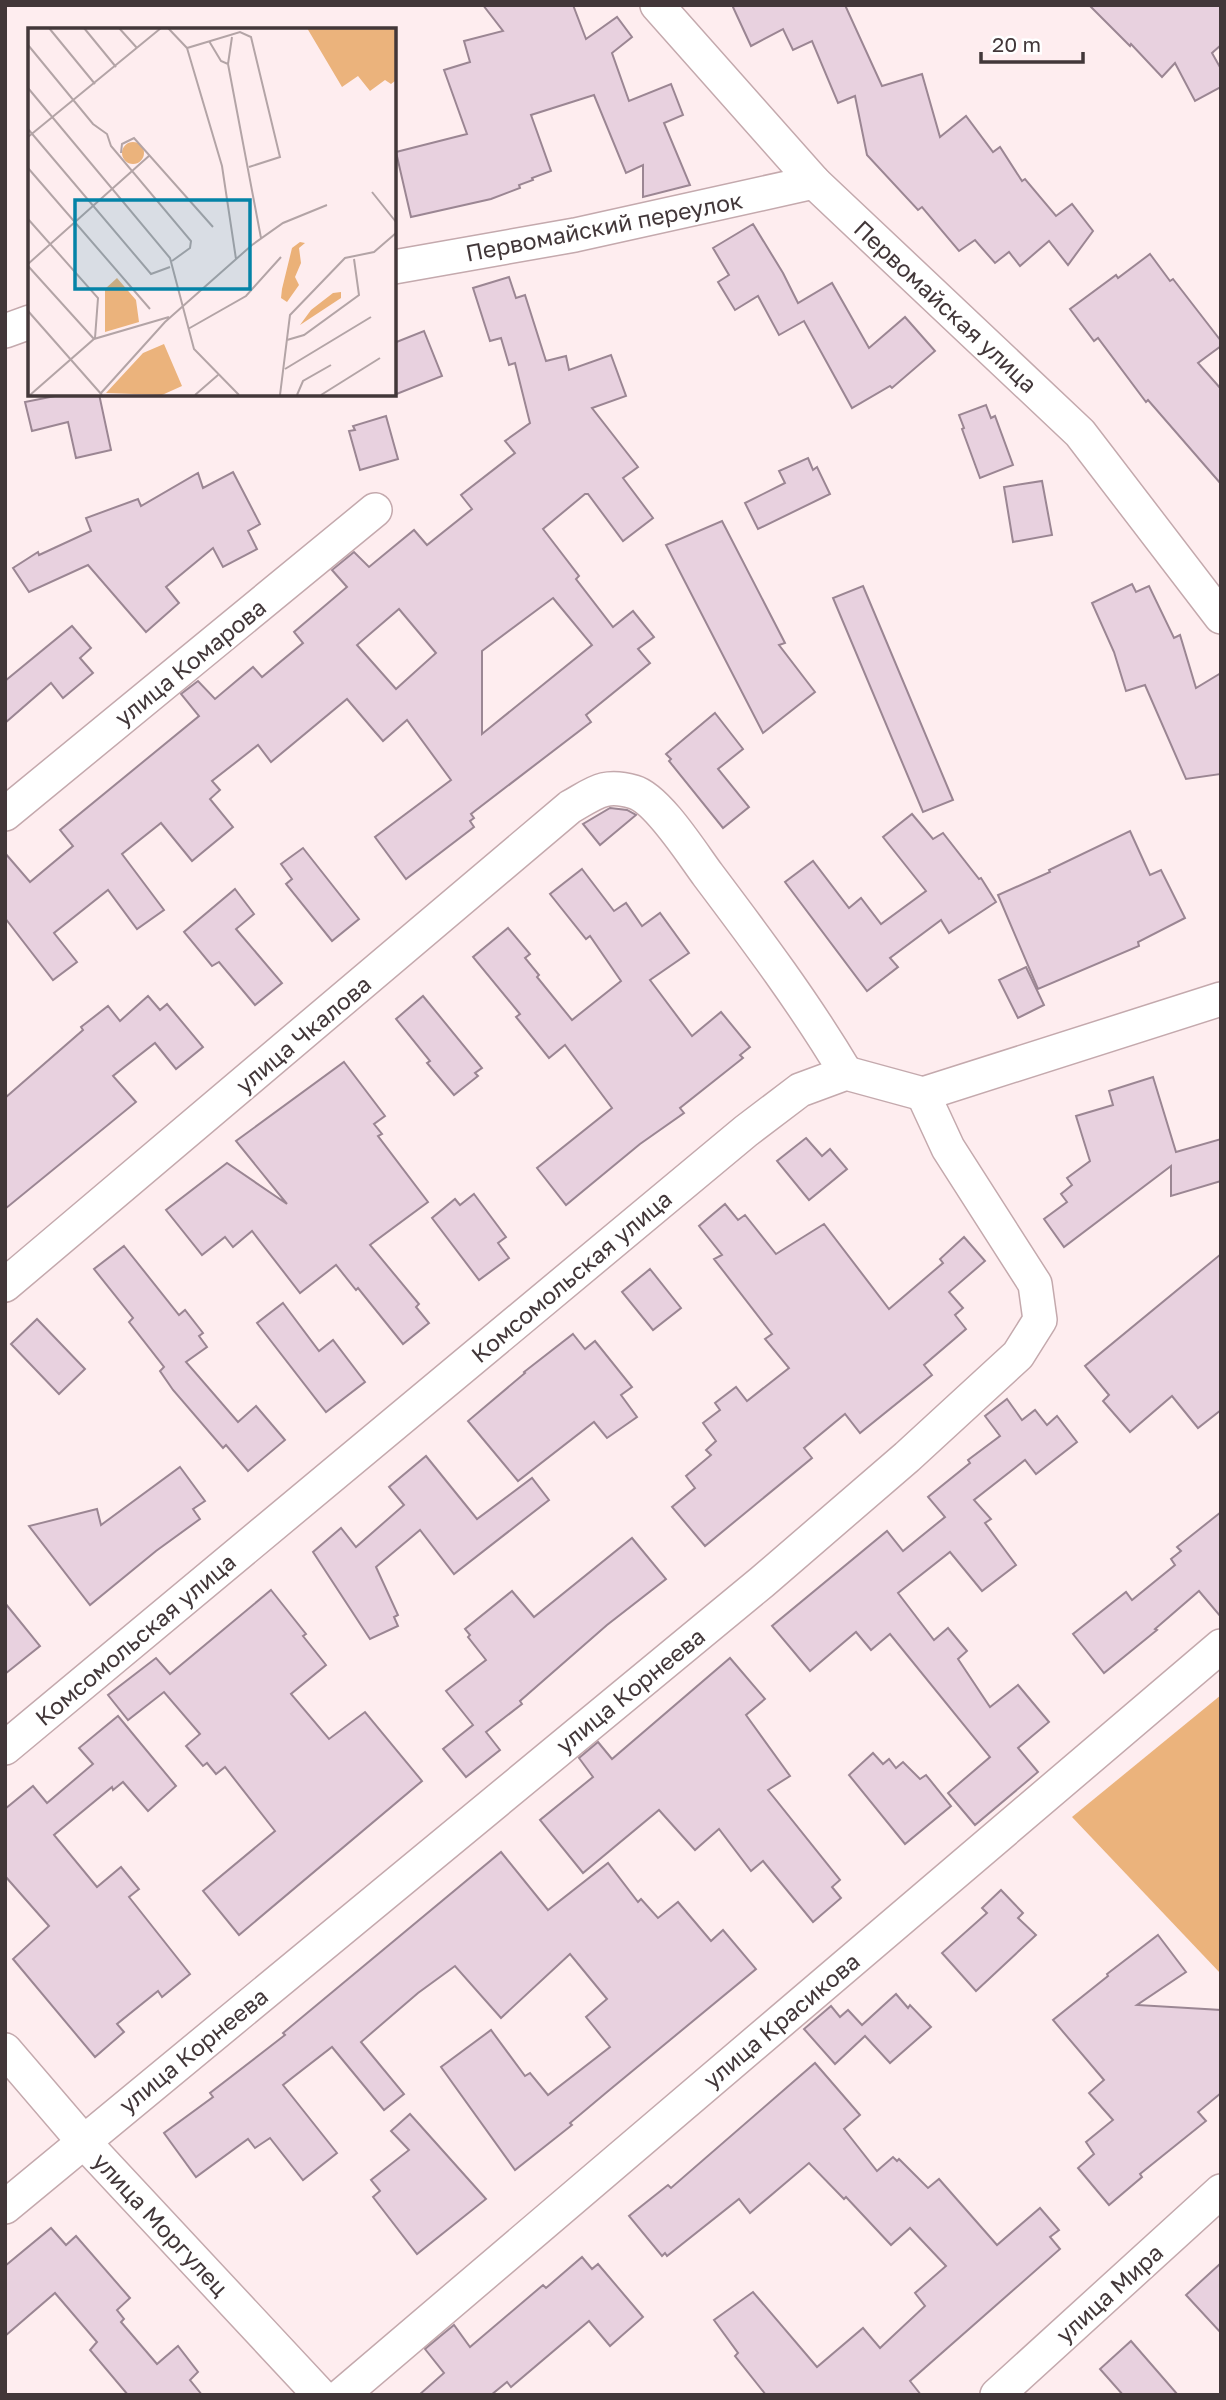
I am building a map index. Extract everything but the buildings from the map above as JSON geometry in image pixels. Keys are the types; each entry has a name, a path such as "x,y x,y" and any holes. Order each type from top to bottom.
{"street":[{"name":"Первомайская улица","path":"657,5 814,182 1080,433 1221,617"},
{"name":"Первомайский переулок","path":"396,267 575,235 814,182"},
{"path":"5,331 28,323"},
{"name":"улица Комарова","path":"5,814 375,510"},
{"name":"улица Чкалова","path":"5,1285 570,807 604,788 637,793 664,816 767,954 821,1031 846,1073"},
{"path":"846,1073 923,1094 1221,999"},
{"name":"Комсомольская улица","path":"5,1748 746,1131 800,1090 846,1073"},
{"name":"улица Корнеева","path":"5,2207 772,1573 907,1457 1018,1355 1040,1320 1035,1284 947,1148 923,1094"},
{"name":"улица Красикова","path":"342,2395 1221,1646"},
{"name":"улица Моргулец","path":"5,2050 83,2141 320,2395"},
{"name":"улица Мира","path":"997,2395 1221,2191"}],"shaded area":[{"path":"1221,1695 1221,1974 1072,1817"}]}
